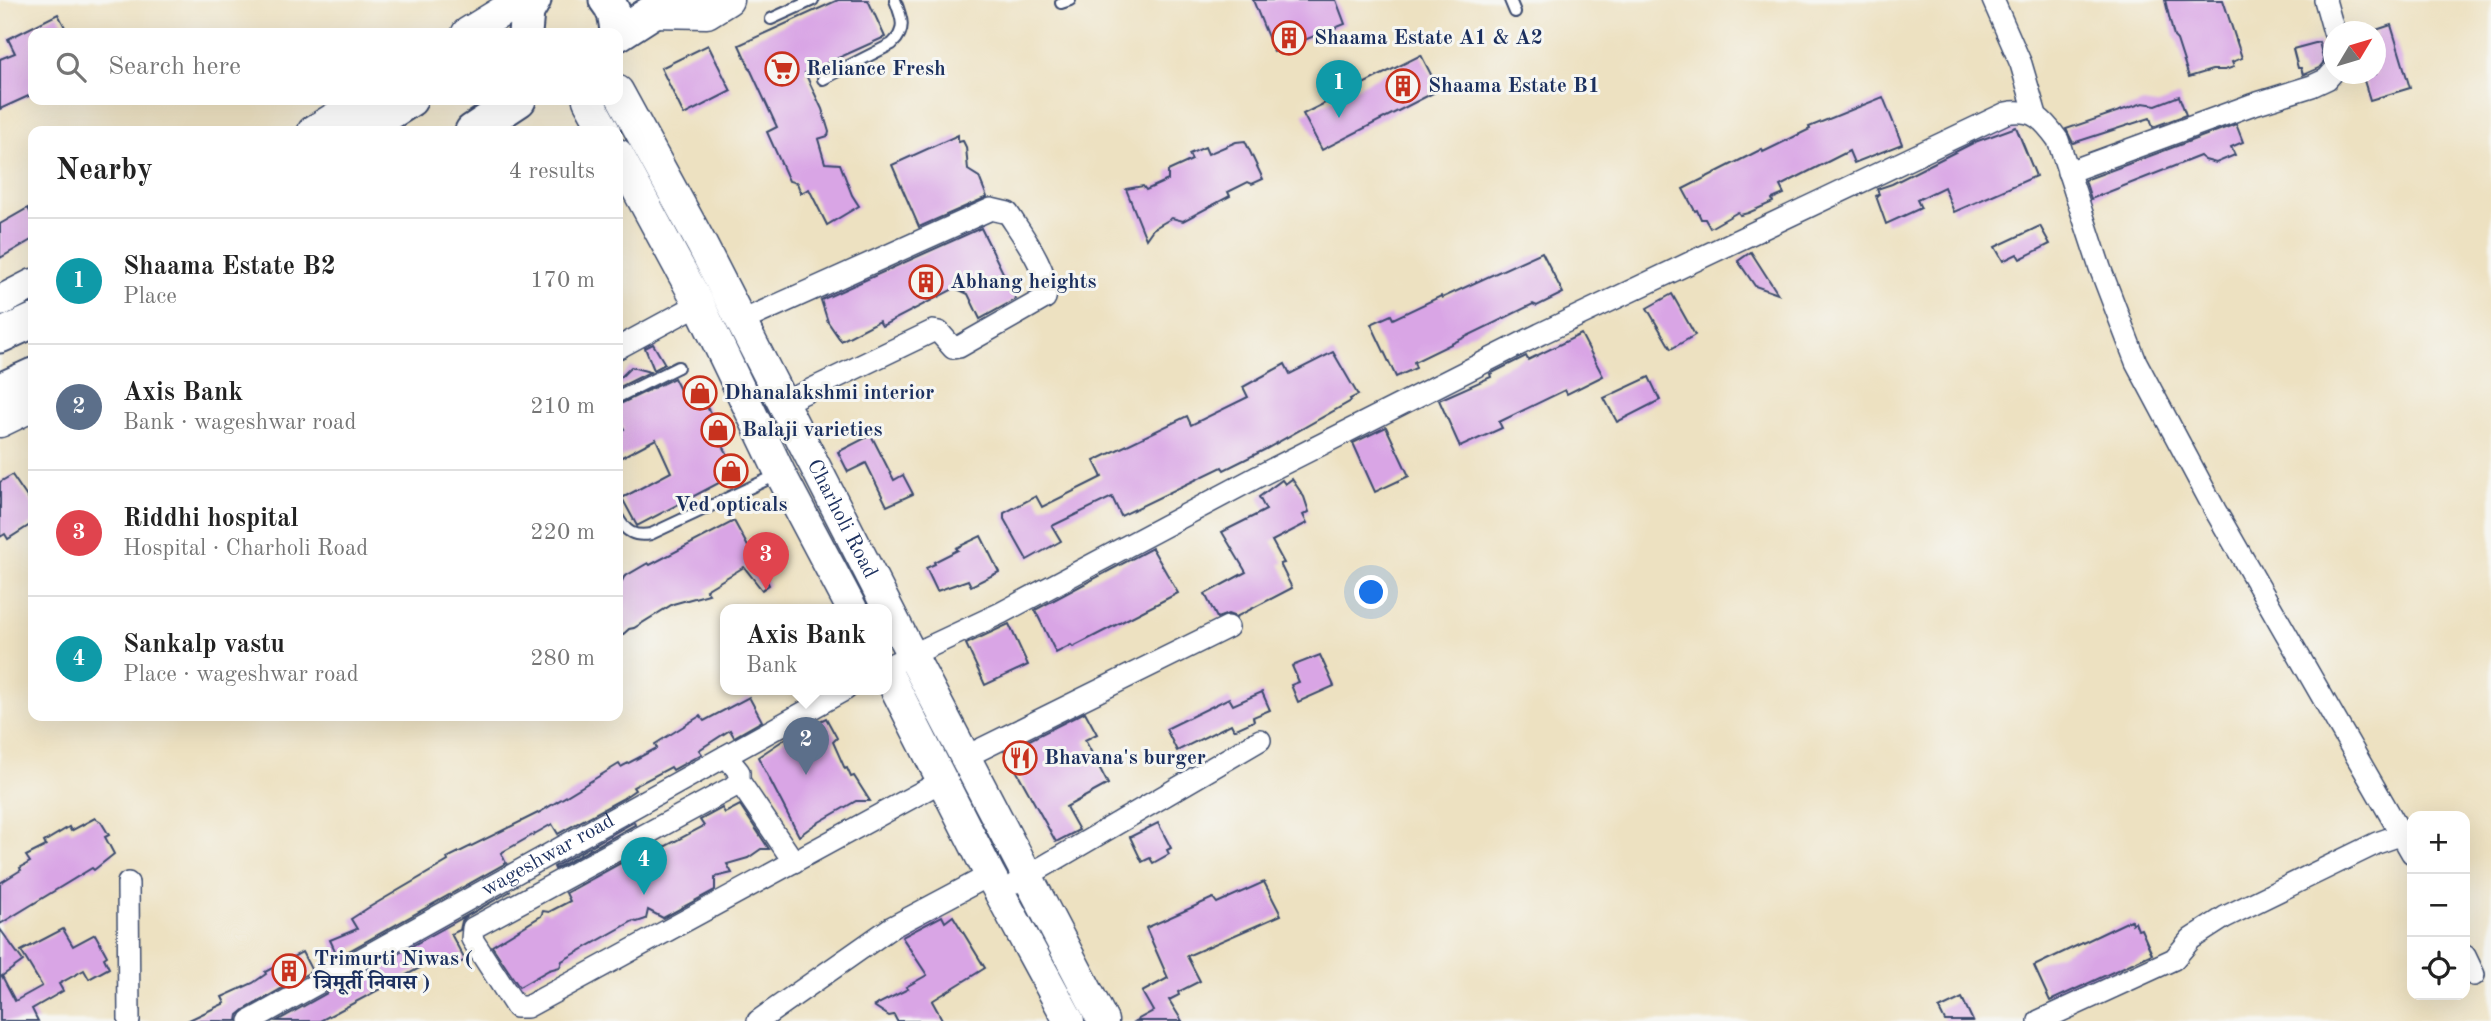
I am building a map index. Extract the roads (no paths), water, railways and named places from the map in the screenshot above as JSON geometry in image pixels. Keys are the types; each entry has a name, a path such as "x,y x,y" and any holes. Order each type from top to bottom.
{"main road":[{"path":"606,0 611,6 617,28"},
{"path":"623,30 662,6"},
{"path":"370,126 402,105"},
{"path":"481,126 506,113"},
{"path":"0,336 28,323"},
{"path":"0,390 28,377"}],"street":[{"path":"662,6 706,13 728,0"},
{"path":"1993,0 2021,64 2036,115"},
{"path":"2325,0 2330,21"},
{"path":"486,28 523,18"},
{"path":"2068,172 2323,81"},
{"name":"Charholi Road","path":"623,99 783,403 869,604"},
{"path":"321,126 355,105"},
{"path":"591,105 602,126"},
{"path":"895,664 1001,613 1257,477 1540,334 2006,113 2021,110 2036,115 2048,126 2057,140 2100,268 2136,362 2215,510 2407,844"},
{"name":"Charholi Road","path":"623,163 699,303 780,473 849,604"},
{"path":"648,210 675,197"},
{"path":"742,321 991,209 1008,213 1030,247 1047,283 1045,298 959,347 953,348 939,332 933,331 783,403"},
{"path":"0,301 28,287"},
{"path":"623,345 699,303"},
{"path":"0,422 28,409"},
{"path":"965,757 1228,627"},
{"name":"Charholi Road","path":"895,664 965,757 1103,1021"},
{"name":"Charholi Road","path":"895,664 942,781 1064,1017"},
{"name":"wageshwar road","path":"250,1021 835,695"},
{"path":"758,1021 892,927 995,884 1028,876 1260,740"},
{"path":"726,756 739,772 739,781 794,862"},
{"path":"739,781 473,928 472,939 516,1007 527,1007 942,781"},
{"path":"2039,1021 2174,959 2191,939 2225,917 2377,843 2407,844"},
{"path":"128,883 129,1021"}],"lane":[{"path":"771,19 813,0"},
{"path":"823,79 891,44 899,37 902,19 895,0"},
{"path":"1510,0 1515,12"},
{"path":"623,394 678,367"},
{"path":"623,526 626,531 641,536 651,534 780,473"}],"place":[{"name":"Shaama Estate A1 & A2","path":"1289,38"},
{"name":"Reliance Fresh","path":"782,69"},
{"name":"Shaama Estate B1","path":"1403,86"},
{"name":"Shaama Estate B2","path":"1339,118"},
{"name":"Abhang heights","path":"926,282"},
{"name":"Dhanalakshmi interior","path":"700,393"},
{"name":"Balaji varieties","path":"718,430"},
{"name":"Ved opticals","path":"731,471"},
{"name":"Riddhi hospital","path":"766,590"},
{"name":"Bhavana's burger","path":"1020,758"},
{"name":"Axis Bank","path":"806,775"},
{"name":"Sankalp vastu","path":"644,895"},
{"name":"Trimurti Niwas ( त्रिमूर्ती निवास )","path":"289,971"}]}
